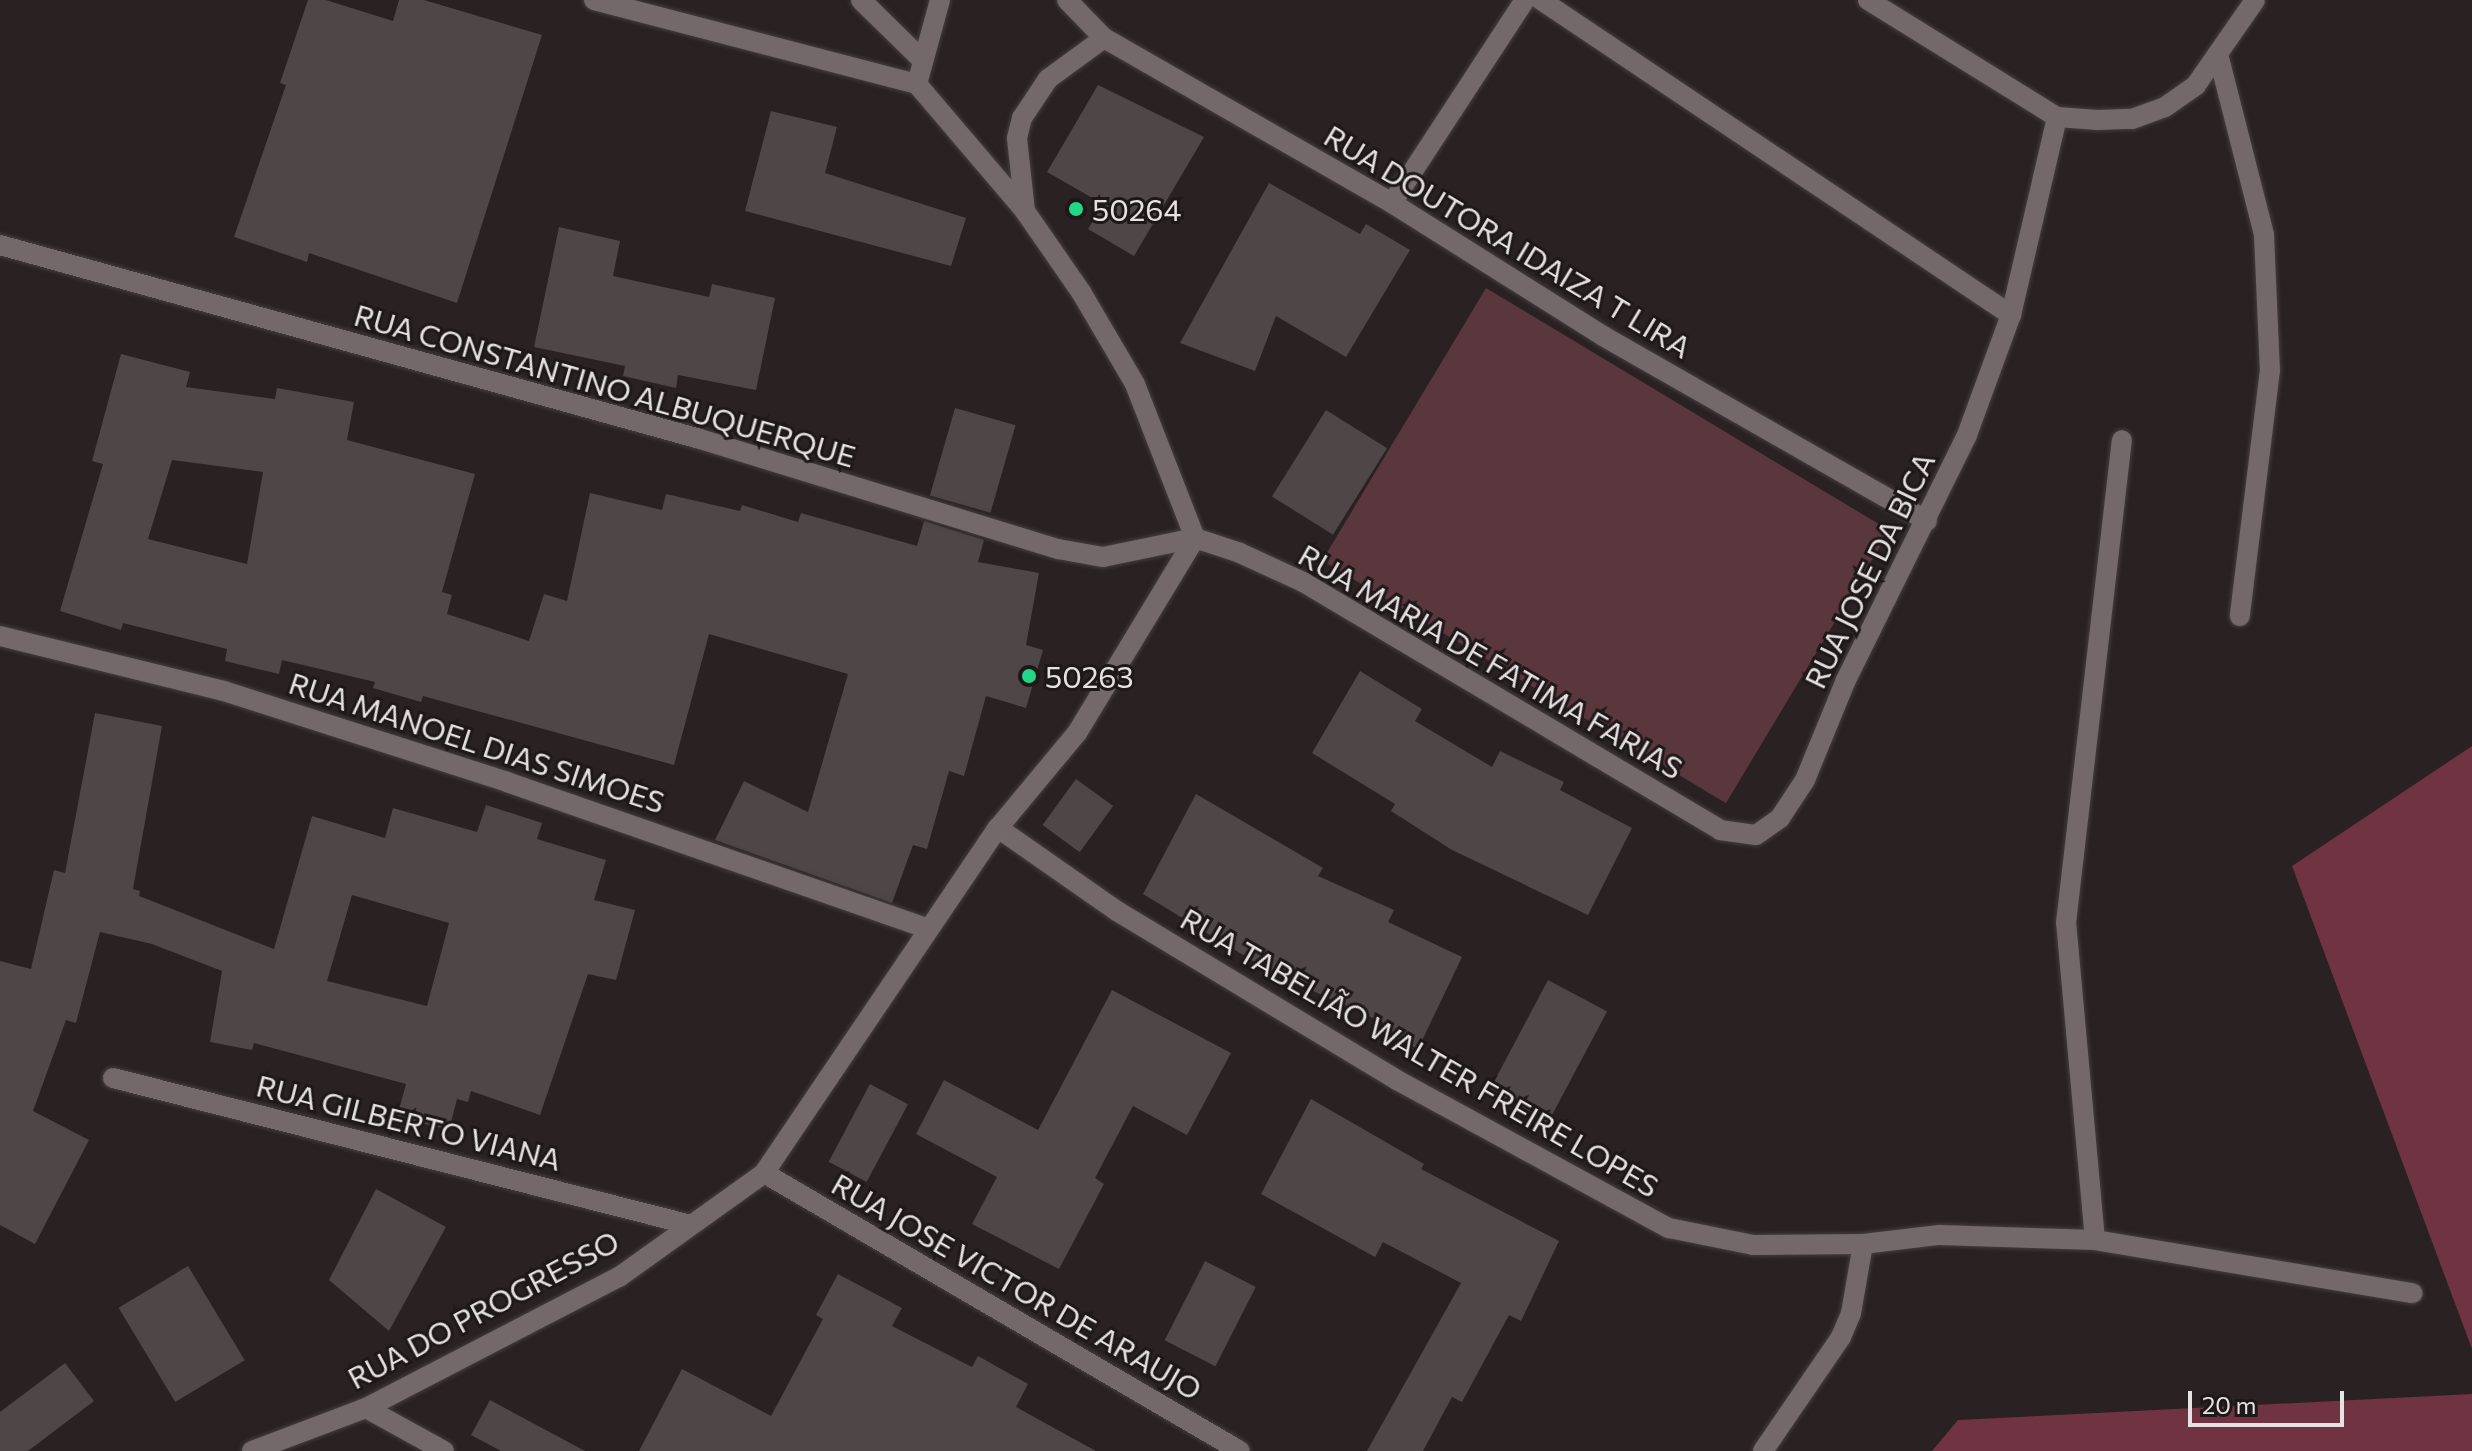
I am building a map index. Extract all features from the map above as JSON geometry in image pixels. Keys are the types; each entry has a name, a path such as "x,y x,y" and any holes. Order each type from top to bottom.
{"street":[{"path":"594,0 917,84 1025,211 1135,384 1195,538"},
{"path":"861,0 923,61"},
{"path":"917,84 940,0"},
{"name":"RUA DOUTORA IDAIZA T LIRA","path":"1067,0 1104,38 1392,203 1603,336 1927,521"},
{"path":"1392,203 1525,0"},
{"path":"1541,0 2011,315"},
{"path":"1868,0 2057,117 2132,119 2165,107 2196,85 2219,58 2255,0"},
{"path":"1025,211 1017,138 1022,118 1048,79 1104,38"},
{"path":"2219,58 2264,235 2270,370 2240,616"},
{"name":"RUA JOSE DA BICA","path":"1756,835 1780,818 1805,780 1846,680 1967,435 2011,315 2057,117"},
{"name":"RUA CONSTANTINO ALBUQUERQUE","path":"0,245 700,439 1058,549 1103,557 1195,538"},
{"path":"2095,1240 2066,923 2122,440"},
{"name":"RUA DO PROGRESSO","path":"252,1451 366,1408 619,1277 764,1173 998,828 1077,733 1195,538"},
{"name":"RUA MARIA DE FATIMA FARIAS","path":"1195,538 1303,582 1720,830 1756,835"},
{"name":"RUA MANOEL DIAS SIMOES","path":"0,636 224,691 507,782 928,929"},
{"name":"RUA TABELIÃO WALTER FREIRE LOPES","path":"998,828 1117,911 1397,1080 1622,1206 1669,1228 1753,1245 1863,1244 1939,1235 2095,1240 2413,1293"},
{"name":"RUA GILBERTO VIANA","path":"113,1078 691,1225"},
{"name":"RUA JOSE VICTOR DE ARAUJO","path":"764,1173 1240,1451"},
{"path":"1763,1451 1841,1337 1851,1313 1863,1244"},
{"path":"366,1408 444,1451"}],"shaded area":[{"path":"1486,288 1890,531 1726,803 1322,561"},
{"path":"2472,746 2472,1349 2292,866"},
{"path":"2472,1394 2472,1451 1932,1451 1958,1420"}],"building":[{"path":"308,0 326,0 393,21 399,0 424,0 542,35 457,303 309,253 307,262 234,237 286,85 280,83"},
{"path":"1098,85 1204,137 1134,256 1088,229 1103,204 1047,172"},
{"path":"771,111 837,127 825,173 966,218 951,266 745,211"},
{"path":"1269,183 1360,234 1366,224 1410,250 1346,357 1276,316 1255,371 1180,343"},
{"path":"559,227 620,241 613,276 709,297 712,284 775,298 756,390 678,375 676,388 623,376 625,366 534,347"},
{"path":"121,354 190,372 186,387 275,399 277,388 354,402 347,440 475,474 442,592 452,595 447,614 529,641 544,594 567,601 590,493 662,510 666,494 740,511 742,505 798,522 801,513 917,546 924,521 984,540 978,562 1039,573 1026,645 1043,650 1026,708 986,696 964,776 949,771 927,849 913,845 892,903 715,840 744,781 808,812 848,674 709,634 674,765 423,696 421,702 373,688 375,682 282,660 279,674 225,661 227,649 123,623 121,630 60,611 103,464 92,461","holes":["172,460 263,472 247,564 148,539"]},
{"path":"955,408 1016,425 990,513 930,495"},
{"path":"1326,410 1387,448 1333,535 1272,497"},
{"path":"1360,671 1422,709 1415,721 1492,767 1500,751 1564,782 1560,790 1632,828 1588,915 1452,850 1391,811 1395,804 1312,753"},
{"path":"95,713 162,726 133,889 140,891 139,896 274,949 312,816 385,838 393,808 477,832 486,805 542,823 537,839 606,860 594,900 635,910 616,980 588,974 540,1115 471,1091 468,1102 457,1099 449,1130 397,1117 406,1084 254,1043 252,1050 210,1042 222,971 152,944 100,932 76,1023 66,1020 33,1111 89,1140 35,1244 0,1225 0,961 31,969 54,870 65,873","holes":["352,895 449,923 427,1006 327,981"]},
{"path":"1076,779 1113,806 1080,852 1042,825"},
{"path":"1196,794 1323,868 1318,876 1394,910 1388,922 1462,957 1418,1049 1380,1031 1384,1023 1271,972 1143,894"},
{"path":"1548,980 1607,1011 1548,1124 1488,1092"},
{"path":"1112,990 1231,1053 1187,1135 1133,1106 1095,1178 1104,1184 1059,1269 972,1224 997,1177 916,1134 944,1080 1038,1130"},
{"path":"870,1084 908,1104 867,1182 829,1162"},
{"path":"1311,1099 1424,1164 1421,1169 1559,1241 1521,1321 1509,1315 1462,1402 1452,1397 1423,1451 1367,1451 1461,1283 1383,1242 1375,1257 1261,1194"},
{"path":"376,1189 446,1227 389,1331 329,1280"},
{"path":"1205,1261 1256,1287 1215,1366 1165,1340"},
{"path":"188,1266 245,1360 175,1402 119,1308"},
{"path":"838,1274 902,1308 892,1326 972,1367 978,1356 1028,1384 1016,1407 1096,1451 639,1451 682,1369 771,1416 823,1319 816,1315"},
{"path":"65,1363 94,1401 28,1451 0,1451 0,1412"},
{"path":"490,1400 585,1451 501,1451 471,1435"}],"place":[{"name":"50264","path":"1076,209"},
{"name":"50263","path":"1029,676"}]}
